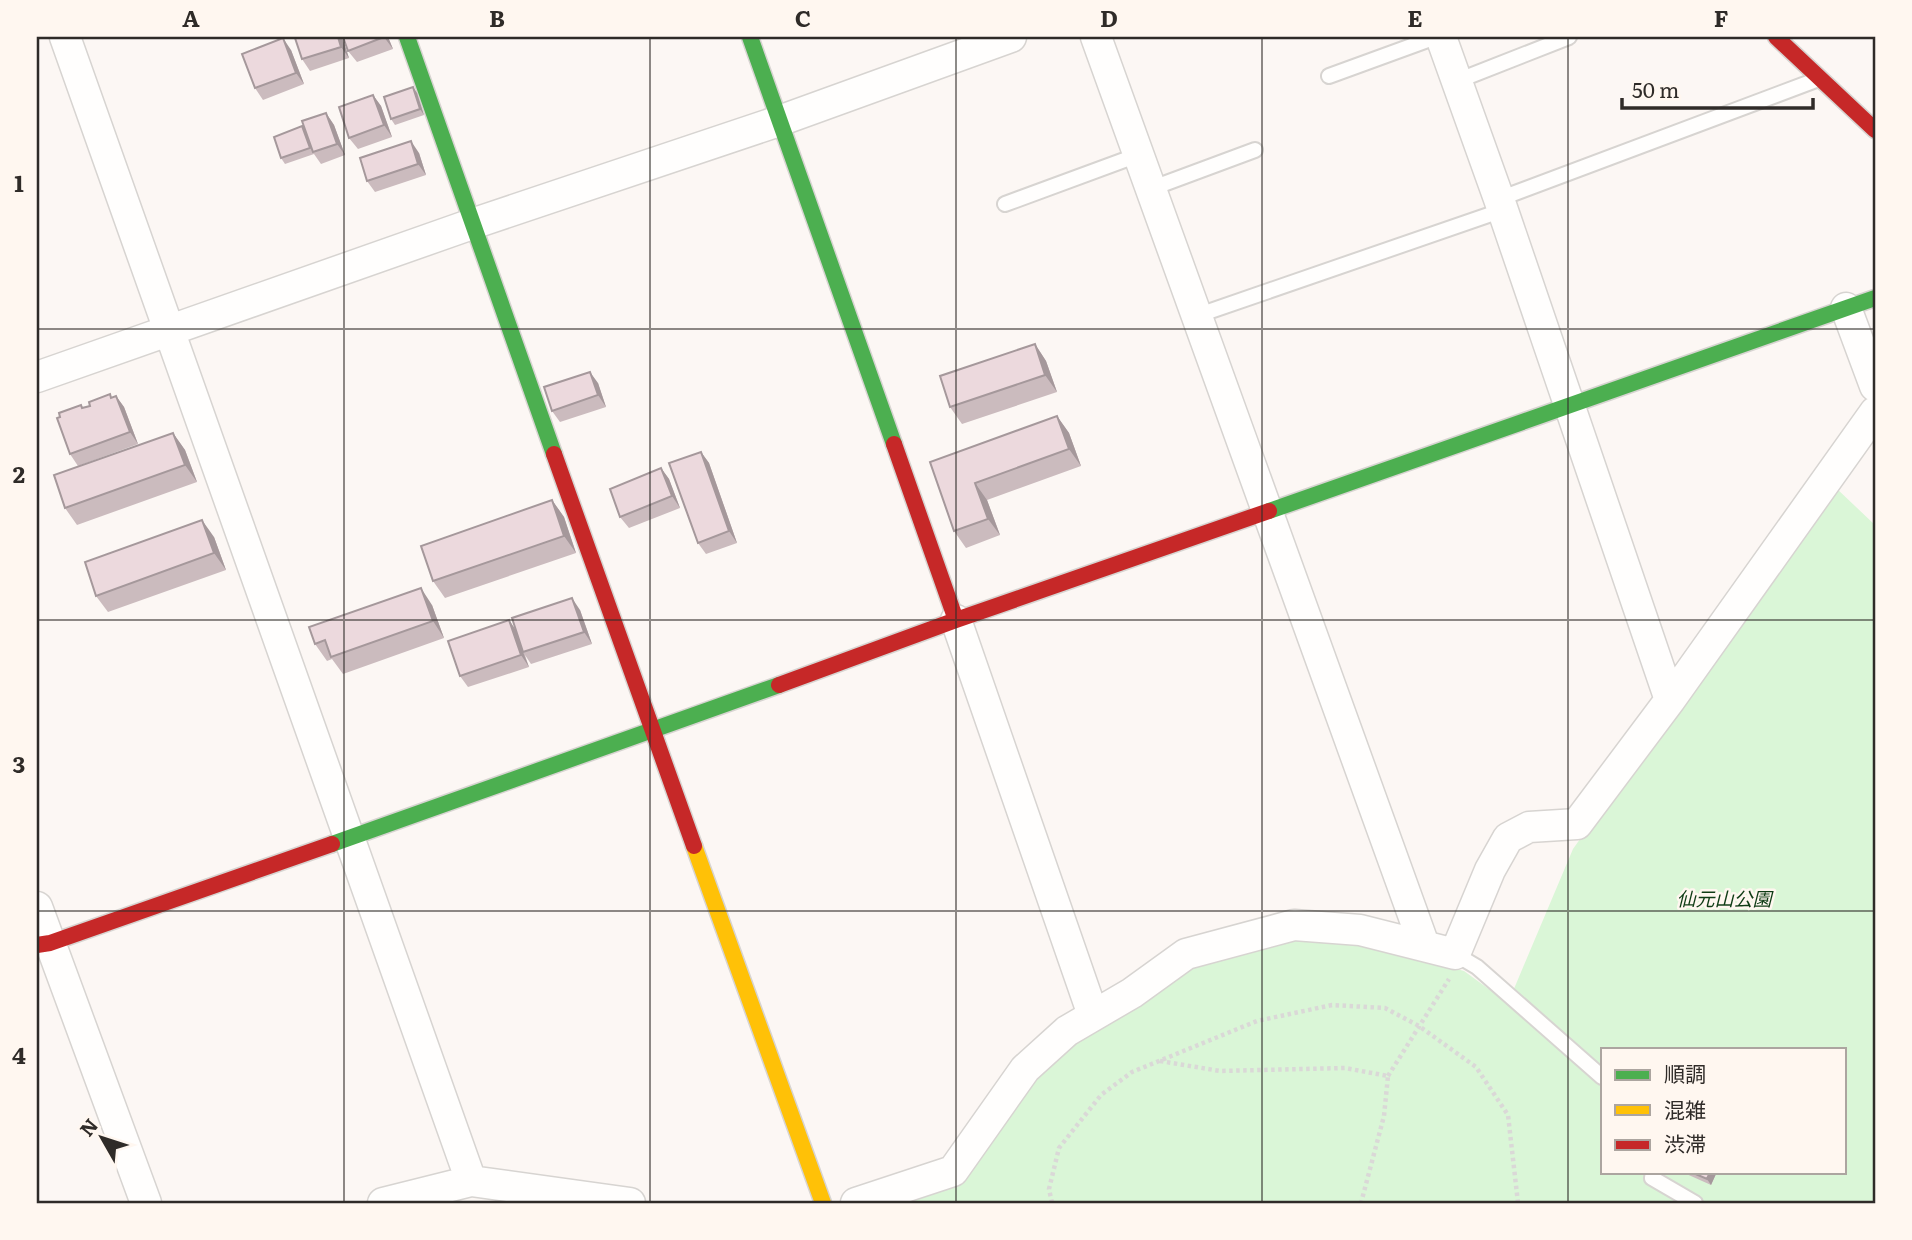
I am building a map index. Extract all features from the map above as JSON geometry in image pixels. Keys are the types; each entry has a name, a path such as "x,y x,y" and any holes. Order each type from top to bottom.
{"street":[{"path":"65,37 471,1181"},
{"path":"407,37 822,1203"},
{"path":"750,37 1093,1016"},
{"path":"37,377 472,224 779,121 1011,37"},
{"path":"1096,37 1424,945"},
{"path":"1438,37 1457,81 1501,205 1670,700"},
{"path":"1776,37 1875,130"},
{"path":"43,944 1875,298"},
{"path":"1846,308 1875,387"},
{"path":"856,1203 953,1171 1025,1069 1066,1031 1132,993 1186,954 1294,925 1360,930 1459,956 1490,870 1508,838 1529,827 1577,824 1670,700 1875,412"},
{"path":"37,907 43,944 146,1203"},
{"path":"383,1203 471,1181 630,1203"}],"lane":[{"path":"1329,75 1438,37"},
{"path":"1457,81 1569,37"},
{"path":"1196,316 1501,205 1821,79"},
{"path":"1150,189 1255,150"},
{"path":"1005,204 1138,155"},
{"path":"1459,956 1496,983 1601,1076"},
{"path":"1653,1174 1652,1178 1695,1203"}],"path":[{"path":"1361,1203 1384,1116 1388,1076 1459,956"},
{"path":"1052,1203 1049,1189 1059,1148 1101,1095 1132,1072 1257,1021 1332,1005 1385,1008 1419,1026 1476,1067 1508,1115 1518,1203"},
{"path":"1159,1061 1220,1071 1345,1068 1388,1076"}],"green space":[{"name":"仙元山公園","path":"1835,487 1875,525 1875,1203 891,1203 930,1193 1028,1082 1072,1040 1174,973 1210,957 1292,938 1357,941 1464,971 1508,1003 1573,849"}],"building":[{"path":"338,37 341,47 302,59 295,38"},
{"path":"343,37 384,37 348,51"},
{"path":"283,38 296,73 255,88 242,54"},
{"path":"413,87 420,109 391,119 384,97"},
{"path":"373,95 384,125 349,138 339,107"},
{"path":"326,113 337,144 313,152 302,121"},
{"path":"302,126 310,148 281,158 274,137"},
{"path":"411,141 418,164 367,181 360,158"},
{"path":"1035,344 1045,375 950,407 940,376"},
{"path":"590,372 598,395 552,411 544,387"},
{"path":"110,394 111,398 116,396 130,432 70,454 57,418 60,417 59,413 81,405 82,408 90,406 89,402"},
{"path":"1057,416 1069,449 975,483 988,519 954,531 930,462"},
{"path":"173,433 185,465 65,508 54,475"},
{"path":"701,452 729,531 698,543 669,463"},
{"path":"661,468 672,496 620,517 610,489"},
{"path":"552,500 564,536 433,581 421,546"},
{"path":"202,520 214,553 96,596 85,562"},
{"path":"421,588 433,621 331,657 325,640 315,644 309,627"},
{"path":"572,598 584,632 523,652 512,618"},
{"path":"509,620 521,655 460,676 448,641"},
{"path":"1696,1174 1709,1174 1707,1179"}],"traffic: fast":[{"path":"407,37 554,454"},
{"path":"750,37 894,444"},
{"path":"1269,511 1875,298"},
{"path":"332,844 779,685"}],"traffic: slow":[{"path":"694,846 823,1203"}],"traffic: jam":[{"path":"1776,37 1875,130"},
{"path":"894,444 956,620"},
{"path":"554,454 694,846"},
{"path":"779,685 1269,511"},
{"path":"37,945 50,943 332,844"}]}
